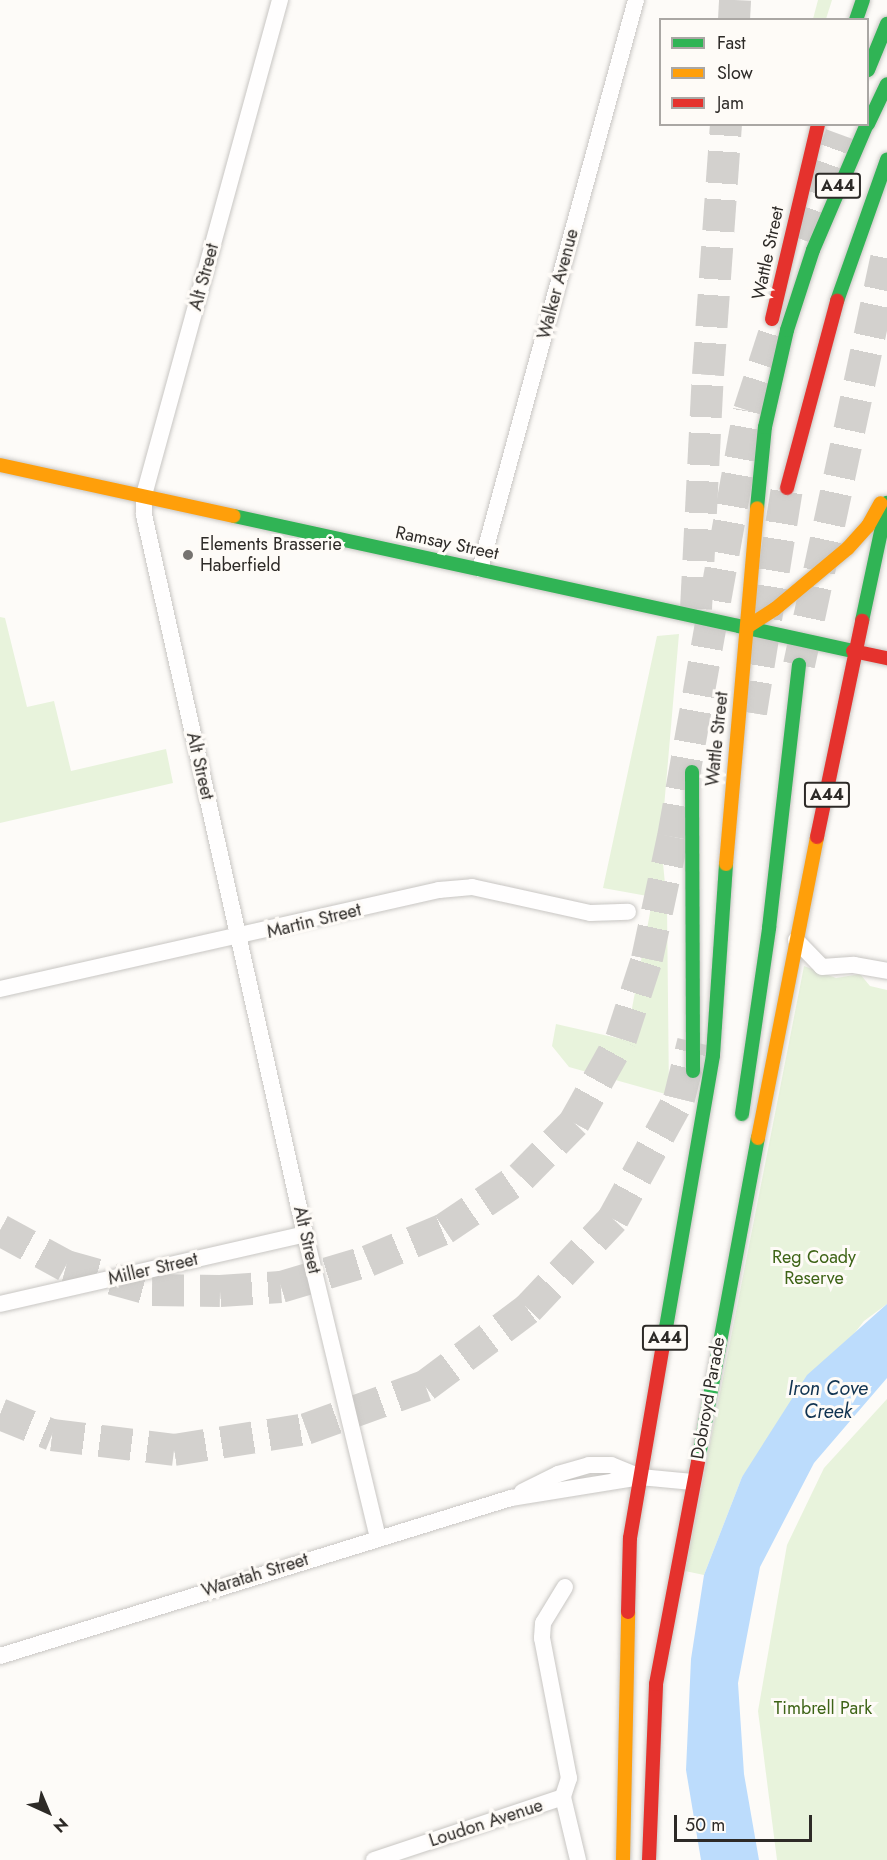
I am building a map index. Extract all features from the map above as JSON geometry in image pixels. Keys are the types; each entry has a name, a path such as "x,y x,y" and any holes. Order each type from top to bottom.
{"main road":[{"path":"857,18 863,0"},
{"path":"869,65 887,24"},
{"name":"Wattle Street","path":"869,120 887,84"},
{"name":"Wattle Street","path":"691,1198 713,1055 725,909 727,823 765,427 768,344 818,126"},
{"name":"Wattle Street","path":"765,427 787,330 813,250 866,126"},
{"path":"787,488 825,338 858,233 887,160"},
{"name":"Ramsay Street","path":"0,465 887,658"},
{"path":"747,627 775,609 848,548 868,526 887,493"},
{"name":"A44","path":"795,939 828,790 853,651 887,503"},
{"path":"738,1134 769,928 799,665"},
{"path":"691,1198 692,772"},
{"name":"Dobroyd Parade","path":"648,1860 656,1684 795,939"},
{"name":"A44","path":"623,1860 630,1538 691,1198"},
{"path":"669,1498 673,1475"},
{"path":"654,1614 656,1684"}],"street":[{"name":"Alt Street","path":"280,0 144,495 148,543 305,1234 378,1537"},
{"name":"Walker Avenue","path":"480,568 636,0"},
{"name":"Martin Street","path":"0,989 439,890 472,887 590,913 628,912"},
{"path":"795,939 807,956 822,967 880,970"},
{"name":"Miller Street","path":"0,1304 305,1234"},
{"name":"Waratah Street","path":"0,1656 378,1537 511,1498 580,1466 611,1465 640,1477 673,1475 693,1482"},
{"path":"565,1587 543,1623 542,1638 570,1778 563,1797 578,1860"},
{"name":"Loudon Avenue","path":"375,1860 563,1797"}],"green space":[{"path":"818,0 832,0 826,18 813,18"},
{"path":"0,617 5,618 27,707 54,701 71,771 166,749 173,783 0,823"},
{"path":"679,634 661,842 667,905 669,1095 569,1067 552,1046 556,1024 626,1040 653,897 603,888 657,636"},
{"name":"Reg Coady Reserve","path":"804,966 836,978 860,974 870,986 887,990 887,1304 864,1321 742,1477 704,1575 685,1571"},
{"name":"Timbrell Park","path":"887,1399 887,1860 777,1860 758,1711 787,1545 824,1468"}],"water":[{"name":"Iron Cove Creek","path":"887,1304 887,1378 814,1463 760,1567 738,1683 744,1774 759,1860 701,1860 686,1770 691,1659 704,1575 742,1477 807,1375"}],"tunnel":[{"path":"734,18 735,0"},
{"path":"696,609 708,375 726,126"},
{"path":"803,240 841,135"},
{"path":"799,665 887,254"},
{"path":"0,1230 66,1266 152,1290 220,1291 281,1287 368,1261 444,1229 521,1177 574,1123 621,1039 647,959 673,837 749,411 774,334"},
{"path":"751,713 787,488"},
{"path":"0,1414 52,1435 174,1450 306,1429 425,1386 528,1309 613,1219 679,1099 693,1042"}],"traffic: fast":[{"path":"857,18 863,0"},
{"path":"869,68 887,24"},
{"path":"869,122 887,84"},
{"path":"757,508 765,427 787,330 813,250 866,126"},
{"path":"837,301 887,160"},
{"path":"862,621 887,503"},
{"path":"234,516 853,651"},
{"path":"742,1114 769,928 799,665"},
{"path":"692,772 693,1071"},
{"path":"663,1345 713,1055 726,864"},
{"path":"698,1461 758,1138"}],"traffic: slow":[{"path":"0,465 234,516"},
{"path":"747,627 775,609 848,548 868,526 881,503"},
{"path":"726,864 757,508"},
{"path":"758,1138 817,837"},
{"path":"623,1860 628,1612"}],"traffic: jam":[{"path":"772,319 818,126"},
{"path":"787,488 837,301"},
{"path":"817,837 862,621"},
{"path":"853,651 887,658"},
{"path":"628,1612 630,1538 663,1345"},
{"path":"649,1860 656,1684 698,1461"}],"place":[{"name":"Elements Brasserie Haberfield","path":"188,555"}]}
